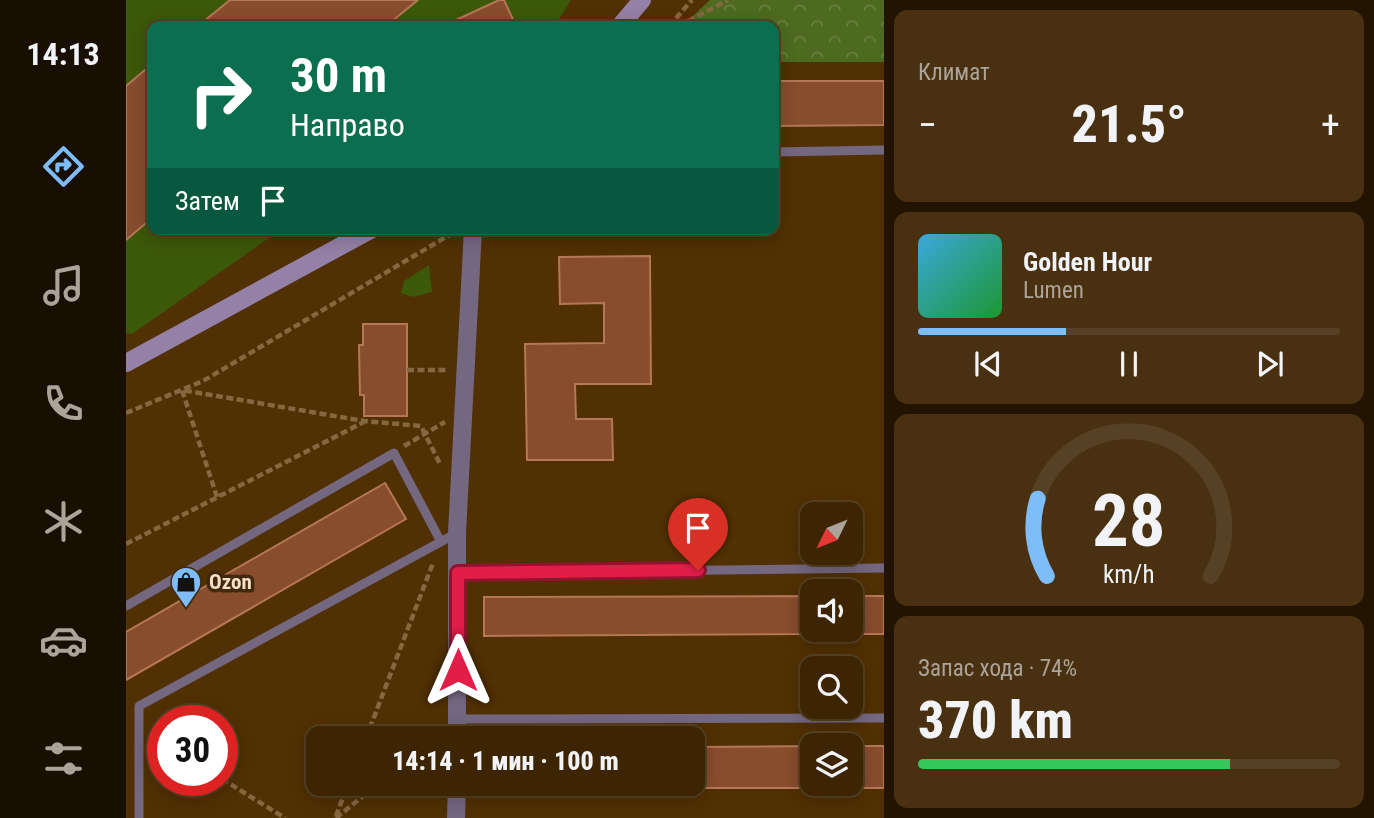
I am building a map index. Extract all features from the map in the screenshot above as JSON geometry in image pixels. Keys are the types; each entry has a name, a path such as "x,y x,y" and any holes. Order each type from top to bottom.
{"main road":[{"path":"624,21 642,0"},
{"path":"126,363 361,235"}],"street":[{"path":"458,726 457,533 473,235"},
{"path":"456,818 457,796"}],"lane":[{"path":"779,152 884,150"},
{"path":"126,606 394,453 441,542"},
{"path":"139,818 139,706 457,533"},
{"path":"458,573 884,568"},
{"path":"458,719 884,718"}],"path":[{"path":"673,21 692,0"},
{"path":"688,21 728,0"},
{"path":"126,413 203,381 450,235"},
{"path":"407,370 466,370"},
{"path":"182,390 365,421 421,426"},
{"path":"182,390 217,497"},
{"path":"394,453 464,411"},
{"path":"126,544 365,421"},
{"path":"371,726 441,542"},
{"path":"238,789 285,818"},
{"path":"336,818 344,796"},
{"path":"336,818 363,796"}],"green space":[{"path":"126,0 571,0 558,21 147,21 147,235 273,235 132,334 126,333"},
{"path":"710,0 884,0 884,62 779,62 779,21 687,21"},
{"path":"429,265 432,292 413,297 401,293 404,281"}],"building":[{"path":"230,0 418,0 392,21 204,21"},
{"path":"504,0 514,21 454,21"},
{"path":"147,68 147,222 126,240 126,86"},
{"path":"779,81 884,81 884,125 779,126"},
{"path":"650,256 651,384 575,384 576,419 612,419 613,460 527,460 525,344 604,343 604,303 560,304 559,257"},
{"path":"363,324 407,324 407,416 364,416 364,395 360,395 359,345 363,345"},
{"path":"385,483 406,519 126,680 126,632"},
{"path":"800,596 800,634 484,636 484,597"},
{"path":"863,596 884,596 884,634 863,634"},
{"path":"800,746 800,788 705,788 705,747"},
{"path":"863,746 884,746 884,788 863,788"}],"place":[{"name":"Ozon","path":"186,609"}],"route":[{"path":"458,670 458,573 698,570"}]}
